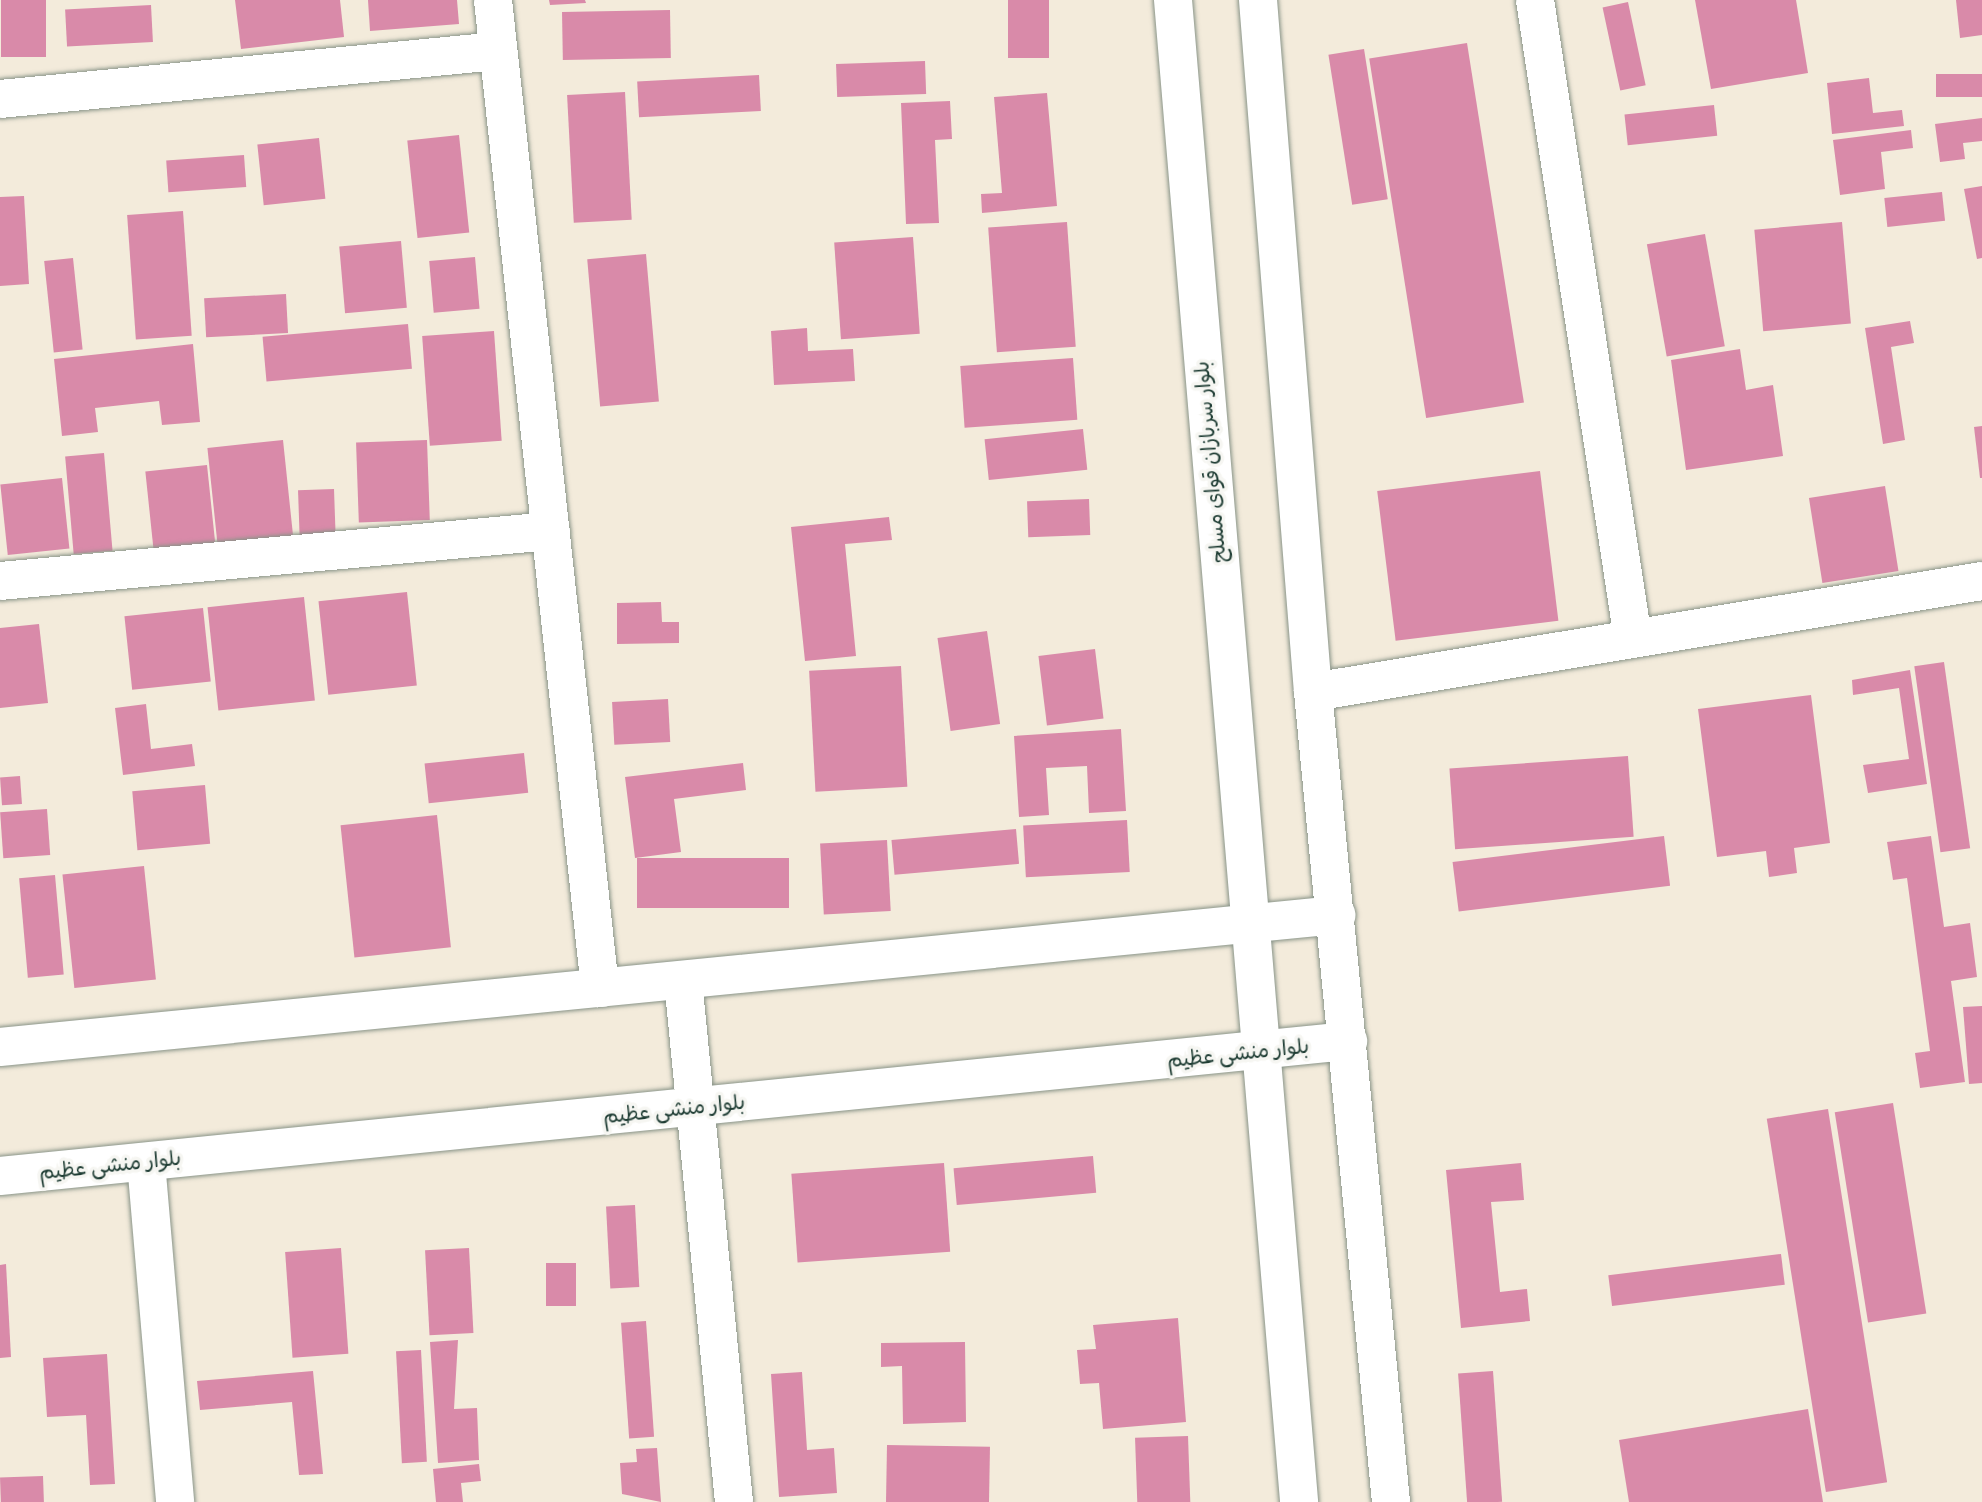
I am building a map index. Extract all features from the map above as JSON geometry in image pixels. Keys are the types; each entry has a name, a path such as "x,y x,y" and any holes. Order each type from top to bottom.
{"main road":[{"path":"493,0 600,988"},
{"name":"بلوار سربازان قوای مسلح","path":"1173,0 1246,924 1299,1502"},
{"path":"1258,0 1313,692 1391,1502"},
{"path":"1535,0 1633,639"},
{"path":"0,99 498,51"},
{"path":"0,581 551,531"},
{"path":"1313,692 1982,582"},
{"path":"0,1047 1336,915"},
{"path":"683,980 734,1502"},
{"name":"بلوار منشی عظیم","path":"0,1176 1348,1041"},
{"path":"146,1162 175,1502"}],"building":[{"path":"1,0 46,0 46,57 1,57"},
{"path":"235,0 340,0 344,37 241,49"},
{"path":"368,0 457,0 459,24 370,31"},
{"path":"549,0 585,0 586,3 550,5"},
{"path":"1008,0 1049,0 1049,58 1008,58"},
{"path":"1695,0 1796,0 1808,73 1711,89"},
{"path":"1956,0 1982,0 1982,35 1960,38"},
{"path":"1628,2 1646,85 1620,91 1603,7"},
{"path":"151,5 153,42 67,46 65,10"},
{"path":"670,10 671,58 563,60 562,12"},
{"path":"1467,43 1524,403 1426,418 1369,58"},
{"path":"1364,49 1388,199 1352,205 1328,55"},
{"path":"925,61 926,94 837,97 836,64"},
{"path":"1936,74 1982,74 1982,97 1936,97"},
{"path":"759,75 761,111 639,117 637,81"},
{"path":"1869,78 1873,113 1902,110 1904,126 1832,134 1827,83"},
{"path":"625,92 632,220 574,223 567,95"},
{"path":"1047,93 1057,206 982,213 981,194 1002,193 994,97"},
{"path":"950,101 952,139 935,140 939,223 906,224 901,103"},
{"path":"1714,105 1717,136 1628,145 1624,114"},
{"path":"1982,118 1982,141 1963,143 1965,159 1940,162 1935,124"},
{"path":"1911,130 1913,148 1881,152 1885,189 1840,195 1833,140"},
{"path":"459,135 469,232 418,238 407,140"},
{"path":"319,138 325,199 264,205 257,144"},
{"path":"244,155 246,187 168,192 166,160"},
{"path":"1982,186 1982,258 1977,259 1964,189"},
{"path":"1942,192 1945,221 1887,227 1884,198"},
{"path":"24,196 29,284 0,286 0,197"},
{"path":"183,211 192,336 136,340 127,215"},
{"path":"1067,222 1076,347 997,352 988,228"},
{"path":"1842,222 1851,324 1763,331 1754,230"},
{"path":"1705,234 1725,346 1667,357 1647,244"},
{"path":"913,237 920,334 841,339 834,243"},
{"path":"401,241 407,308 345,313 339,246"},
{"path":"646,254 659,401 600,407 587,259"},
{"path":"475,257 480,309 434,313 429,261"},
{"path":"73,258 83,349 54,353 44,261"},
{"path":"286,294 288,333 206,337 204,298"},
{"path":"1910,321 1914,343 1891,347 1905,440 1883,444 1865,328"},
{"path":"408,324 412,369 266,382 263,337"},
{"path":"807,328 808,351 853,349 855,381 774,385 771,331"},
{"path":"494,331 502,441 430,446 422,336"},
{"path":"193,344 200,422 162,425 159,401 95,408 98,432 62,436 54,359"},
{"path":"1740,349 1746,390 1773,385 1783,456 1686,470 1671,360"},
{"path":"1073,358 1077,420 965,428 960,366"},
{"path":"1982,426 1982,478 1980,478 1974,427"},
{"path":"1083,429 1087,470 989,480 985,439"},
{"path":"283,440 294,541 218,549 207,448"},
{"path":"427,440 430,520 359,522 356,442"},
{"path":"104,453 113,551 74,554 65,456"},
{"path":"207,465 215,544 154,550 145,471"},
{"path":"1540,471 1558,621 1396,641 1377,491"},
{"path":"62,478 69,549 8,555 0,484"},
{"path":"1885,486 1898,571 1822,583 1809,498"},
{"path":"334,489 336,545 300,546 298,490"},
{"path":"1089,499 1090,535 1028,537 1027,501"},
{"path":"889,517 892,540 845,544 856,656 805,661 791,527"},
{"path":"407,592 417,685 328,695 318,601"},
{"path":"304,597 315,700 218,711 208,607"},
{"path":"661,602 662,622 679,622 679,643 617,644 617,603"},
{"path":"203,608 211,682 132,690 124,616"},
{"path":"39,624 48,703 0,708 0,628"},
{"path":"987,631 1000,724 951,731 937,638"},
{"path":"1095,649 1104,718 1047,725 1038,656"},
{"path":"1944,662 1970,848 1940,852 1914,666"},
{"path":"901,666 907,787 815,792 809,671"},
{"path":"1910,670 1927,784 1868,793 1863,765 1909,759 1899,688 1853,695 1852,680"},
{"path":"1811,695 1830,843 1794,848 1797,873 1769,877 1766,851 1717,857 1698,709"},
{"path":"668,699 670,742 614,745 612,702"},
{"path":"146,704 151,749 192,744 195,766 123,775 115,708"},
{"path":"1121,729 1126,811 1089,813 1087,766 1046,768 1049,815 1019,817 1014,736"},
{"path":"524,753 528,793 429,803 425,763"},
{"path":"1628,756 1634,837 1455,849 1449,768"},
{"path":"743,763 746,790 674,799 681,852 635,858 625,777"},
{"path":"20,776 22,804 2,805 0,777"},
{"path":"205,785 210,844 137,850 132,791"},
{"path":"47,809 50,855 3,858 0,812"},
{"path":"437,815 451,947 354,957 341,825"},
{"path":"1127,820 1130,872 1026,877 1023,825"},
{"path":"1016,829 1019,864 895,875 891,840"},
{"path":"1664,836 1670,886 1459,912 1453,862"},
{"path":"1931,836 1944,927 1970,923 1977,977 1951,981 1965,1082 1920,1088 1915,1053 1930,1051 1907,878 1893,880 1887,842"},
{"path":"887,840 891,911 824,914 820,844"},
{"path":"637,858 789,858 789,908 637,908"},
{"path":"144,866 156,979 74,988 62,875"},
{"path":"55,875 64,975 28,978 19,878"},
{"path":"1982,1006 1982,1083 1969,1084 1963,1007"},
{"path":"1893,1103 1926,1313 1868,1323 1835,1112"},
{"path":"1828,1109 1887,1482 1826,1492 1767,1119"},
{"path":"1093,1156 1096,1193 957,1205 954,1168"},
{"path":"944,1163 950,1252 798,1262 791,1174"},
{"path":"1521,1163 1524,1200 1491,1202 1500,1292 1527,1289 1530,1321 1461,1328 1446,1170"},
{"path":"635,1205 639,1287 610,1288 606,1207"},
{"path":"341,1248 348,1354 293,1358 285,1252"},
{"path":"469,1248 473,1333 430,1335 425,1250"},
{"path":"1781,1254 1785,1285 1612,1306 1608,1275"},
{"path":"546,1263 576,1263 576,1306 546,1306"},
{"path":"6,1264 11,1357 0,1358 0,1265"},
{"path":"1178,1318 1186,1422 1103,1429 1099,1383 1080,1384 1077,1350 1096,1349 1093,1325"},
{"path":"646,1321 654,1437 629,1438 621,1323"},
{"path":"458,1340 454,1409 477,1408 479,1460 438,1463 430,1342"},
{"path":"965,1342 966,1422 903,1424 902,1366 881,1367 881,1343"},
{"path":"421,1350 427,1462 402,1463 396,1351"},
{"path":"107,1354 115,1484 90,1485 86,1415 47,1417 43,1358"},
{"path":"313,1371 323,1474 299,1475 292,1402 200,1410 197,1381"},
{"path":"1493,1371 1502,1502 1467,1502 1458,1373"},
{"path":"802,1372 807,1450 834,1448 837,1493 779,1497 771,1374"},
{"path":"1808,1409 1823,1502 1629,1502 1619,1440"},
{"path":"1188,1436 1190,1502 1137,1502 1135,1438"},
{"path":"887,1445 990,1447 989,1502 886,1502"},
{"path":"657,1448 661,1502 622,1494 620,1463 637,1462 636,1449"},
{"path":"479,1464 481,1481 461,1483 463,1502 436,1502 433,1469"},
{"path":"43,1476 44,1502 1,1502 0,1478"}]}
